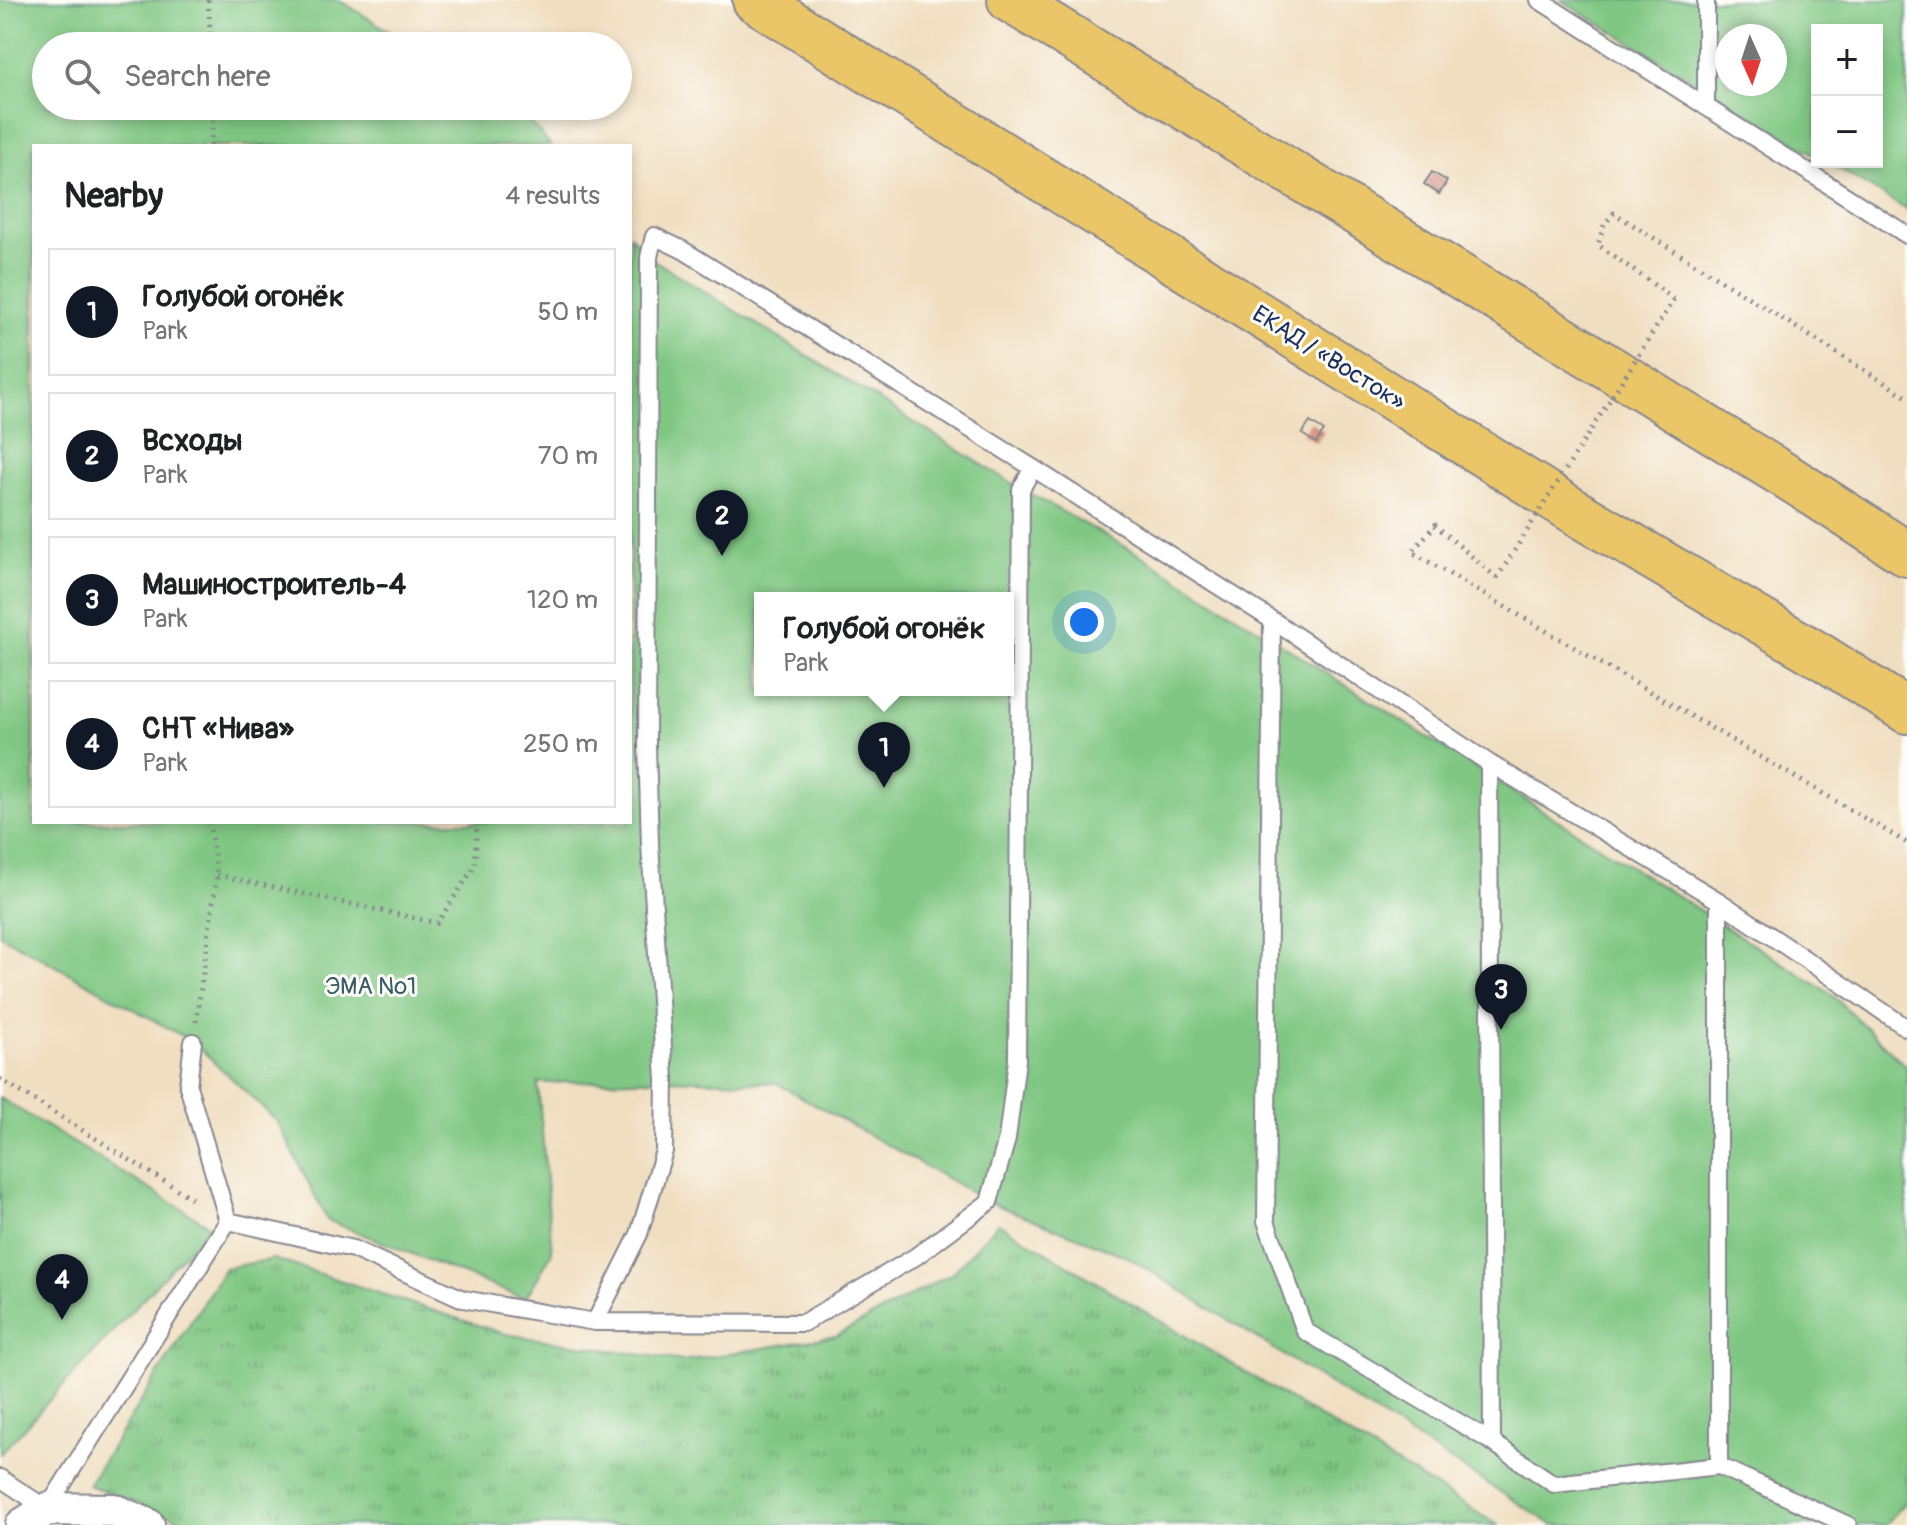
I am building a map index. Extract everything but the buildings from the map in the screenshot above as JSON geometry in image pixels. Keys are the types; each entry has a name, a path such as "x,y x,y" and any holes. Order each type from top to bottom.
{"highway":[{"name":"ЕКАД / «Восток»","path":"755,0 1582,516 1822,657 1907,711"},
{"path":"1010,0 1907,554"}],"street":[{"path":"35,1517 113,1510 148,1525"}],"lane":[{"path":"1539,0 1907,235"},
{"path":"1706,0 1706,107"},
{"path":"595,1322 639,1234 664,1151 665,1079 650,860 647,746 649,257 654,236 683,250 1033,468 1489,763 1719,901 1907,1028"},
{"path":"228,1221 353,1249 463,1299 595,1322 803,1323 915,1257 989,1202 1007,1139 1017,1060 1021,489 1033,468"},
{"path":"1272,620 1266,1221 1305,1331 1492,1442 1554,1484 1719,1466 1848,1525"},
{"path":"1489,763 1492,1442"},
{"path":"1719,901 1719,1466"},
{"path":"0,1478 35,1517 228,1221 188,1086 193,1042"}],"path":[{"path":"208,0 210,32"},
{"path":"211,144 212,120"},
{"path":"1907,397 1614,213 1604,225 1598,245 1674,299 1497,578 1435,525 1412,552 1907,843"},
{"path":"193,1042 217,875 209,824"},
{"path":"217,875 437,923 475,866 477,824"},
{"path":"0,1079 228,1221"}],"green space":[{"name":"ЭМА №1","path":"0,0 339,0 390,32 32,32 32,120 528,120 549,144 32,144 32,824 632,824 632,237 649,257 1021,489 1144,557 1831,994 1907,1067 1907,1501 1885,1525 1553,1525 1128,1257 989,1202 776,1083 665,1079 538,1083 552,1253 525,1299 327,1220 278,1122 193,1042 0,935"},
{"path":"1561,0 1907,0 1907,210 1838,168 1883,168 1883,24 1811,24 1811,152 1719,96 1787,96 1787,24 1715,24 1715,94"},
{"path":"0,1098 210,1226 0,1454"},
{"path":"998,1223 1498,1525 186,1525 179,1519 88,1485 225,1268 274,1259 505,1334 683,1361 836,1336 953,1273"}],"place":[{"name":"Всходы","path":"722,556"},
{"name":"Голубой огонёк","path":"884,788"},
{"name":"Машиностроитель-4","path":"1501,1030"},
{"name":"СНТ «Нива»","path":"62,1320"}]}
